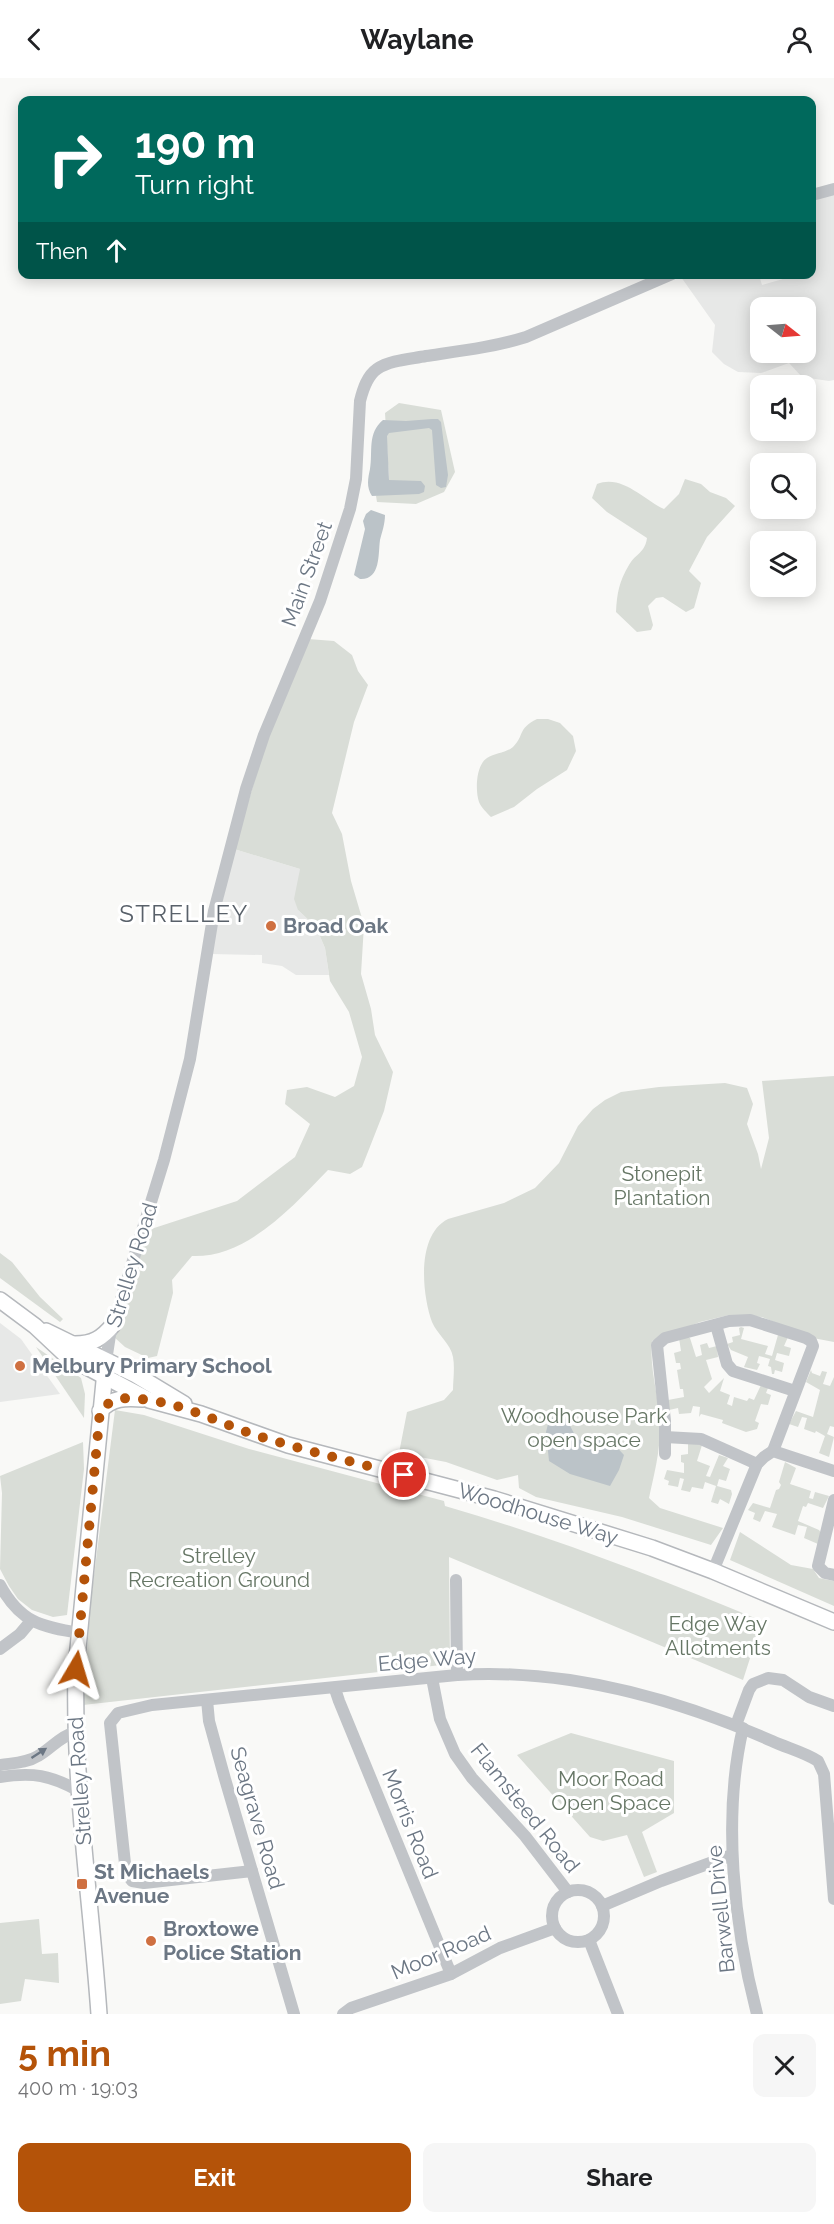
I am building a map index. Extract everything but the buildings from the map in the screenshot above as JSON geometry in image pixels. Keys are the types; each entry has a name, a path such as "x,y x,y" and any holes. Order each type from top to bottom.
{"main road":[{"path":"0,1300 35,1326 68,1356 104,1369"},
{"path":"75,1344 86,1344 98,1340 113,1325"},
{"path":"35,1326 75,1344 104,1369"},
{"name":"Woodhouse Way","path":"104,1369 149,1400 201,1414 288,1445 494,1499 652,1548 834,1622"},
{"name":"Woodhouse Way","path":"104,1369 136,1375 201,1414"},
{"name":"Strelley Road","path":"99,2014 75,1732 76,1669 104,1369"},
{"path":"100,1411 106,1404 115,1400 149,1400"}],"street":[{"path":"816,194 834,189"},
{"name":"Main Street","path":"182,1093 190,1059 214,911 232,837 254,760 320,601 350,509 356,479 360,401 371,374 381,366 404,360 508,343 660,279"},
{"name":"Strelley Road","path":"104,1369 113,1325 164,1160 182,1093"},
{"path":"665,1454 657,1345 665,1338 729,1321 750,1320 812,1341 813,1346 773,1451 757,1464 713,1571"},
{"path":"716,1325 727,1364 733,1371 795,1391"},
{"path":"665,1437 701,1439 757,1464"},
{"path":"773,1451 834,1471"},
{"path":"834,1500 818,1566 825,1573 834,1575"},
{"path":"456,1580 457,1675"},
{"path":"0,1585 15,1607 32,1621 40,1625 80,1633"},
{"path":"0,1649 20,1634 32,1621"},
{"name":"Edge Way","path":"252,1871 144,1883 132,1881 126,1873 110,1723 118,1713 152,1706 457,1675 550,1677 629,1692 690,1709 818,1761 823,1768 834,1899"},
{"name":"Flamsteed Road","path":"432,1678 440,1719 455,1754 472,1778 525,1836 568,1892"},
{"name":"Barwell Drive","path":"757,2014 748,1974 732,1855 733,1798 739,1727 749,1690 753,1684 768,1678 783,1680 809,1697 834,1706"},
{"name":"Morris Road","path":"335,1689 451,1974"},
{"name":"Seagrave Road","path":"207,1700 209,1721 294,2014"},
{"path":"0,1765 26,1761 39,1756 56,1740 75,1732"},
{"path":"0,1777 32,1773 65,1783 79,1791"},
{"path":"602,1906 732,1855"},
{"path":"579,1890 588,1892 599,1900 602,1906 603,1923 596,1935 589,1940 569,1941 555,1928 552,1919 555,1905 568,1892 579,1890"},
{"name":"Moor Road","path":"343,2014 351,2008 451,1974 500,1948 555,1928"},
{"path":"589,1940 618,2014"}],"shaded area":[{"path":"834,194 834,380 816,379 816,375 800,375 789,363 761,373 738,372 724,364 712,352 715,325 682,279 760,279 762,285 783,279 816,279 816,200"},
{"path":"438,419 441,422 448,475 446,487 441,488 436,485 432,430 429,428 389,433 387,436 389,480 421,481 425,486 424,492 372,496 368,479 373,437 378,425 383,420"},
{"path":"371,510 385,515 385,522 375,571 367,578 360,579 354,575 365,529 363,521"},
{"path":"234,849 300,869 298,910 316,927 325,948 329,975 296,975 282,966 262,963 262,955 211,954"},
{"name":"Melbury Primary School","path":"0,1323 21,1339 60,1394 0,1402"},
{"path":"557,1415 567,1420 577,1439 585,1441 609,1439 624,1455 610,1486 570,1474 549,1461 546,1432 549,1420"}],"green space":[{"path":"399,403 441,410 455,472 444,492 416,504 377,502 376,496 389,480 385,413"},
{"path":"685,479 701,484 710,492 726,498 735,506 707,537 689,571 701,583 694,608 686,612 663,597 656,598 648,606 653,625 651,630 637,632 616,612 617,599 626,571 644,547 647,538 607,512 592,498 597,484 615,482 632,489 664,509 679,494"},
{"path":"308,639 334,641 352,655 358,671 368,685 354,722 332,813 342,834 351,881 364,925 361,974 371,1009 375,1035 393,1072 384,1111 362,1167 350,1174 328,1170 284,1214 250,1239 212,1254 192,1256 172,1280 173,1293 157,1356 148,1358 125,1347 114,1337 145,1231 237,1201 295,1157 310,1124 285,1104 287,1090 307,1087 335,1097 354,1086 362,1057 349,1012 330,981 325,948 316,927 298,910 294,899 300,869 234,849 268,736"},
{"path":"537,719 548,719 560,723 573,736 576,751 567,770 514,807 491,817 481,806 478,797 477,778 483,761 513,747 526,726"},
{"path":"834,1076 834,1342 813,1338 762,1317 729,1315 700,1322 652,1341 651,1352 660,1437 649,1498 660,1508 723,1528 711,1545 622,1517 536,1497 519,1488 518,1475 497,1480 446,1462 399,1453 407,1412 444,1400 453,1390 452,1352 432,1322 424,1281 426,1251 438,1227 448,1219 504,1203 535,1188 559,1163 578,1126 593,1109 621,1092 725,1083 747,1088 753,1104 747,1124 761,1169 769,1138 762,1081"},
{"path":"0,1253 12,1262 40,1297 63,1319 60,1322 0,1278"},
{"path":"739,1328 744,1328 741,1339 768,1346 765,1354 772,1356 778,1335 788,1337 784,1346 791,1348 789,1356 777,1353 775,1360 784,1363 782,1372 775,1370 772,1374 771,1367 768,1366 770,1359 759,1356 757,1363 760,1364 757,1370 744,1367 748,1357 731,1350 727,1344 733,1342 732,1337 740,1335"},
{"path":"686,1336 690,1338 696,1357 702,1355 700,1345 707,1343 709,1348 717,1346 718,1357 706,1360 712,1379 704,1387 709,1393 724,1378 720,1391 730,1395 727,1404 732,1406 734,1397 747,1401 749,1398 754,1400 761,1385 768,1388 766,1393 771,1395 768,1405 761,1404 755,1421 759,1423 757,1429 746,1432 722,1423 723,1420 701,1414 699,1417 700,1407 693,1406 691,1413 679,1414 678,1408 669,1410 668,1400 684,1397 683,1389 680,1389 677,1370 681,1369 680,1363 676,1363 674,1353 681,1351 679,1338"},
{"path":"36,1347 81,1378 85,1394 84,1418"},
{"path":"811,1370 812,1373 820,1376 822,1371 827,1372 823,1384 830,1386 834,1377 834,1427 830,1426 827,1434 834,1437 829,1457 819,1453 825,1436 816,1431 815,1433 804,1429 807,1418 802,1417 798,1427 789,1424 796,1411 813,1417 820,1390 806,1382"},
{"name":"Strelley Recreation Ground","path":"115,1410 144,1415 249,1449 444,1501 445,1506 605,1559 762,1621 743,1680 449,1557 450,1664 83,1705 91,1599"},
{"path":"83,1442 84,1469 67,1615 53,1617 32,1610 18,1599 0,1569 2,1493 0,1476"},
{"path":"688,1442 702,1445 697,1461 710,1466 706,1476 710,1477 719,1455 728,1458 723,1466 730,1469 726,1481 719,1479 717,1486 731,1490 729,1504 720,1499 718,1504 711,1502 716,1486 705,1482 703,1489 692,1487 690,1492 681,1490 684,1479 680,1478 678,1487 668,1485 669,1481 664,1479 667,1470 684,1473 681,1455 688,1454"},
{"path":"785,1462 796,1468 790,1484 811,1491 809,1498 813,1499 815,1492 829,1496 823,1508 808,1503 806,1507 803,1506 798,1521 819,1530 821,1533 818,1544 804,1538 807,1527 798,1525 795,1535 772,1527 777,1514 765,1511 760,1522 753,1519 755,1513 748,1510 753,1503 770,1508 776,1490 781,1485 779,1482"},
{"path":"740,1532 791,1565 813,1569 819,1578 834,1581 834,1606 730,1560"},
{"name":"Moor Road Open Space","path":"571,1733 674,1761 674,1813 642,1832 657,1872 644,1877 627,1835 603,1841 590,1837 517,1755"},
{"path":"39,1919 42,1954 58,1953 59,1983 25,1979 21,2001 0,2004 0,1923"}],"place":[{"name":"Broad Oak","path":"271,926"},
{"name":"Melbury Primary School","path":"20,1366"},
{"name":"St Michaels Avenue","path":"82,1884"},
{"name":"Broxtowe Police Station","path":"151,1941"}],"district":[{"name":"STRELLEY","path":"184,914"}],"route":[{"path":"76,1669 100,1411 106,1404 128,1398 149,1400 201,1414 288,1445 404,1475"}],"park label":[{"name":"Stonepit Plantation","path":"662,1186"},
{"name":"Woodhouse Park open space","path":"584,1428"},
{"name":"Edge Way Allotments","path":"718,1636"}]}
